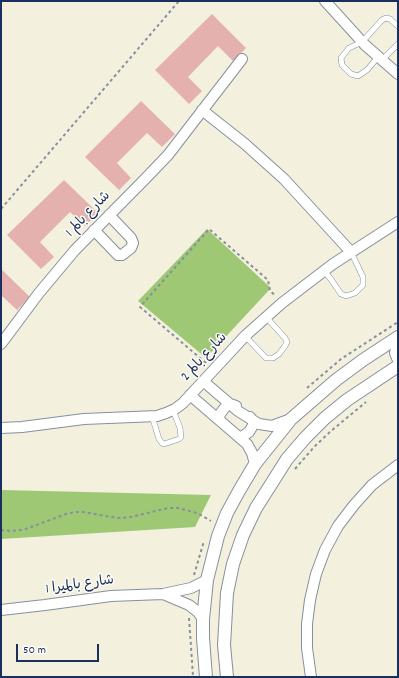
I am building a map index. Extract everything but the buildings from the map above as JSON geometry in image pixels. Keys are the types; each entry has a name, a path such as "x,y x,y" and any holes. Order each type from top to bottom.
{"street":[{"path":"325,1 362,42 398,74"},
{"name":"شارع بالم 1","path":"1,344 38,293 75,250 157,168 242,59"},
{"path":"202,110 245,144 284,179 351,252"},
{"path":"94,230 118,255 122,256 131,248 133,243 131,238 109,215"},
{"name":"شارع بالم 2","path":"1,428 22,428 84,420 152,416 173,410 183,403 245,336 282,303 351,252 398,222"},
{"path":"206,677 203,652 203,618 207,580 218,536 238,491 255,464 291,420 336,380 362,360 398,337"},
{"path":"398,347 396,353 398,358"},
{"path":"227,677 224,645 227,594 233,564 238,549 256,508 287,459 310,433 325,418 347,400 398,366"},
{"path":"203,381 238,412 254,422 268,426 291,420"},
{"path":"190,395 219,419 250,448 255,464"},
{"path":"219,419 222,410 230,404"},
{"path":"240,438 249,432 254,422"},
{"path":"311,677 307,648 307,624 310,600 316,574 325,550 338,526 354,505 372,485 398,465"},
{"name":"شارع بالميرا 1","path":"1,610 111,596 162,594 191,588 207,580"},
{"name":"شارع بالميرا 1","path":"162,594 189,605 203,618"}],"lane":[{"path":"398,26 386,18 382,20 362,42 349,48 341,58 342,65 351,74 358,76 368,70 398,44"},
{"path":"324,271 341,294 346,296 355,293 363,285 363,277 351,252"},
{"path":"245,336 266,358 273,358 279,354 287,342 266,317"},
{"path":"152,416 159,439 164,444 181,437 180,428 173,410"}],"path":[{"path":"1,209 179,1"},
{"path":"213,369 140,307 209,229 268,280 270,291 282,303"},
{"path":"295,470 325,436 368,401"},
{"path":"1,530 23,530 75,512 121,518 158,510 178,508 197,513 211,521"}],"green space":[{"path":"207,229 271,288 206,358 138,301"},
{"path":"1,490 211,495 195,527 1,539"}]}
